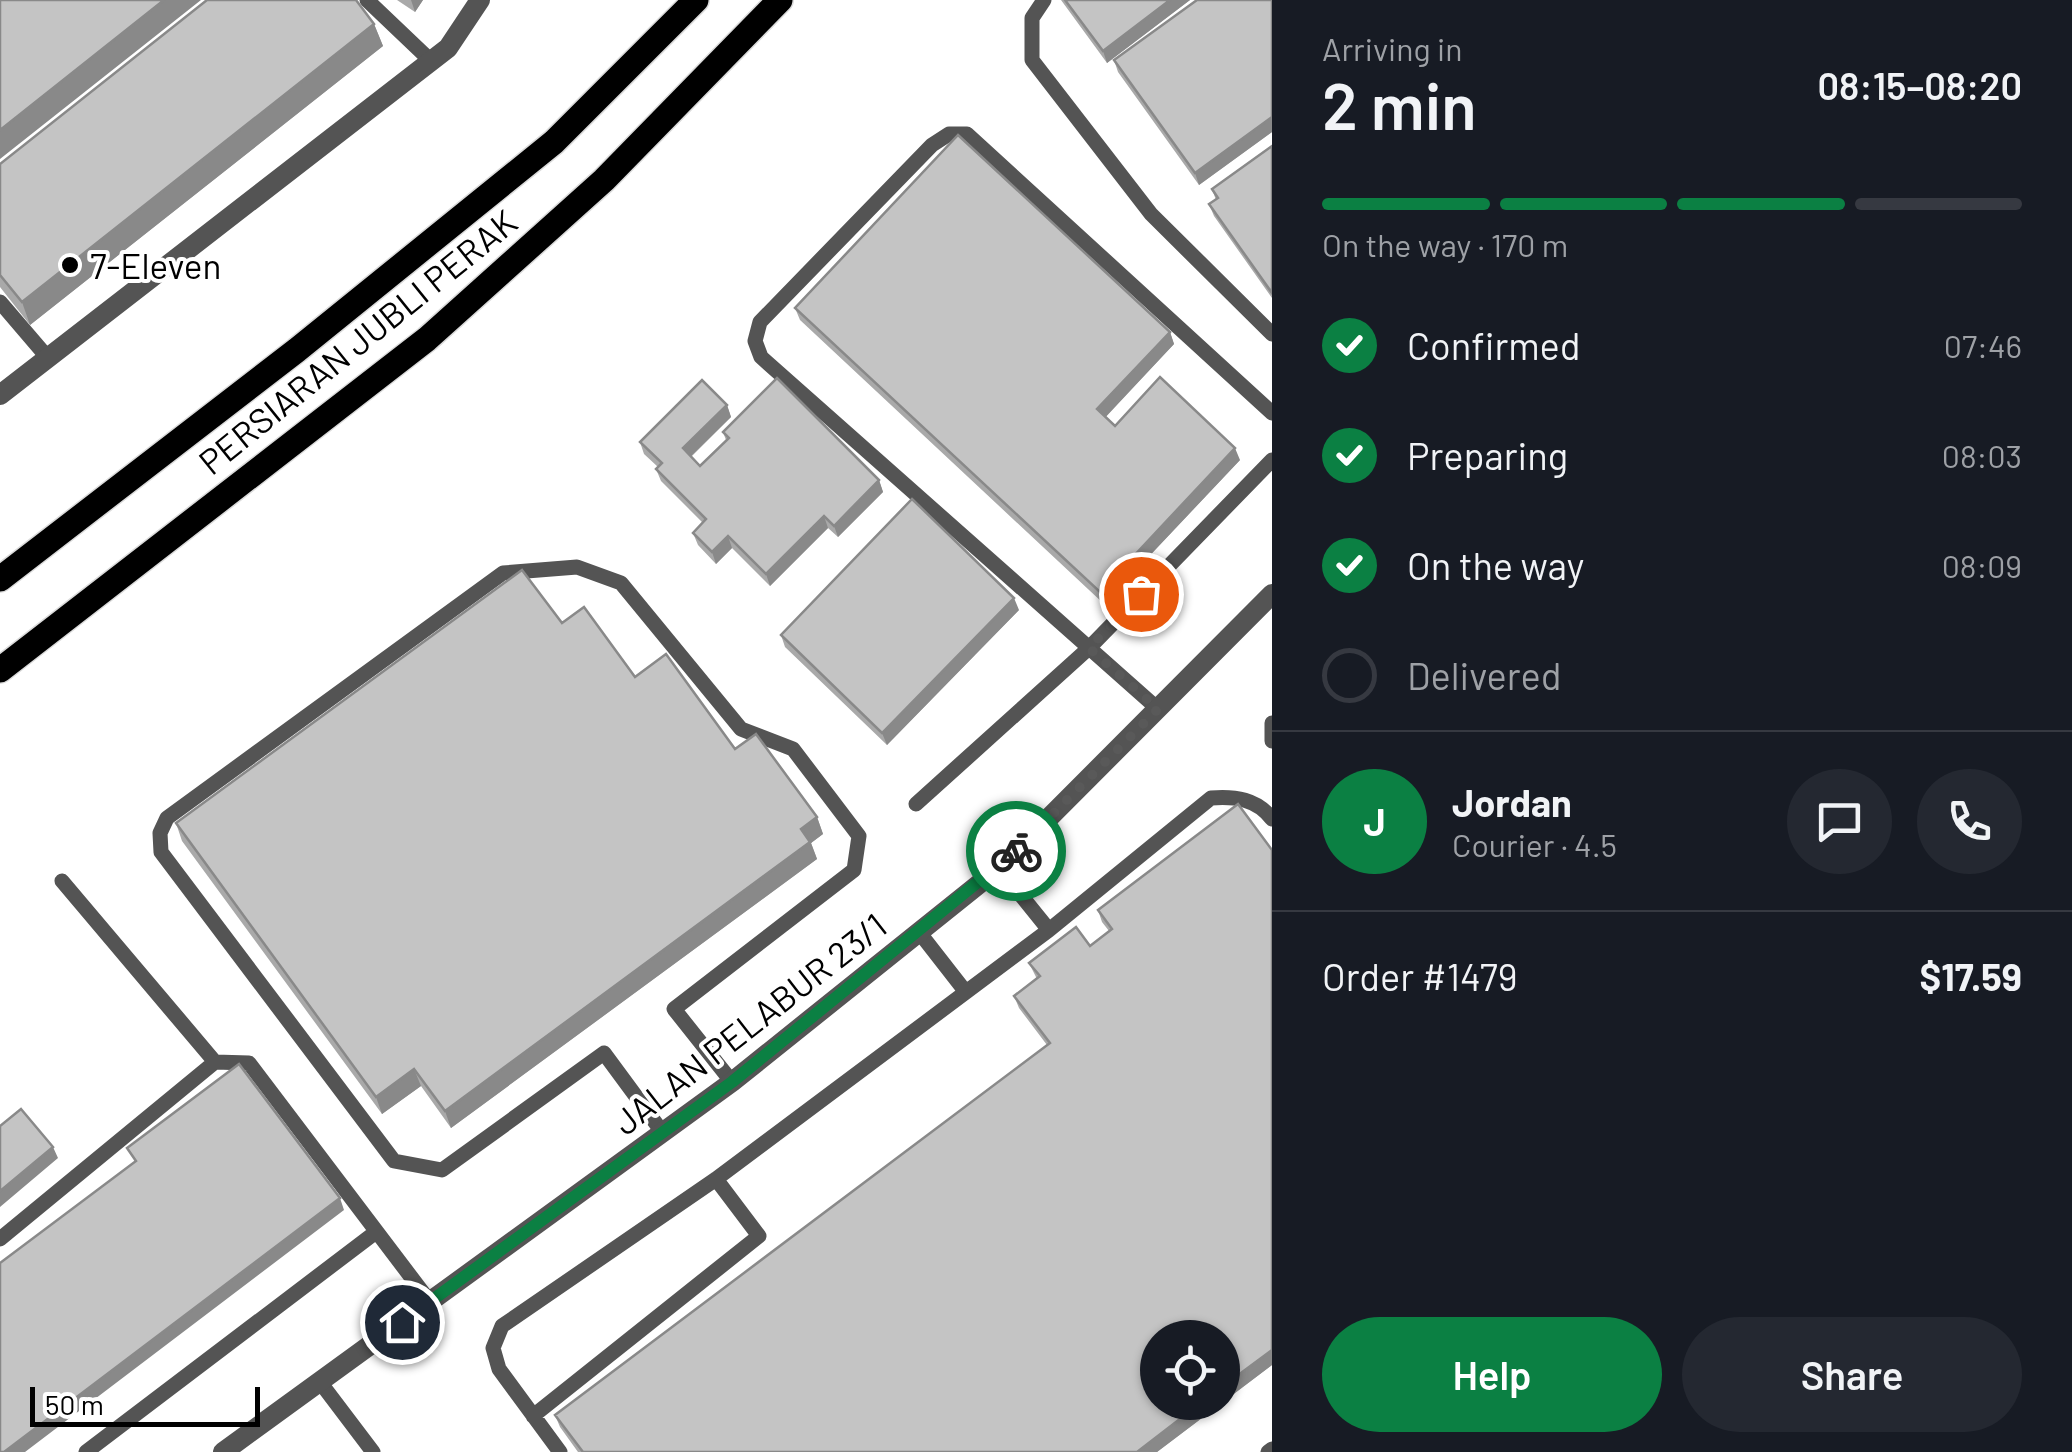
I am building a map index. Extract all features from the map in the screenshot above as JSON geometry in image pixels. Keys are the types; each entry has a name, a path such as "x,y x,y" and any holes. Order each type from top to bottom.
{"main road":[{"name":"PERSIARAN JUBLI PERAK","path":"0,578 281,362 554,142 696,0"},
{"name":"PERSIARAN JUBLI PERAK","path":"0,670 427,339 604,180 780,0"}],"street":[{"path":"0,396 448,48 480,0"},
{"name":"JALAN PELABUR 23/1","path":"223,1452 732,1082 998,868 1272,594"}],"lane":[{"path":"367,0 432,61"},
{"path":"1044,0 1032,18 1032,60 1151,214 1272,334"},
{"path":"1158,709 761,358 755,341 760,322 932,145 948,134 967,134 1272,413"},
{"path":"0,302 48,358"},
{"path":"916,804 1089,648 1272,460"},
{"path":"663,1133 604,1054 442,1170 394,1161 161,852 160,833 167,818 503,573 577,566 621,583 741,728 793,748 860,836 854,870 674,1009 732,1082"},
{"path":"1272,724 1272,741"},
{"path":"560,1452 498,1369 493,1348 502,1326 716,1179 1048,930 1210,798 1230,796 1262,806 1272,819"},
{"path":"998,868 1048,930"},
{"path":"62,881 215,1062"},
{"path":"919,932 965,991"},
{"path":"0,1240 215,1062 249,1063 430,1302"},
{"path":"533,1416 760,1236 716,1179"},
{"path":"86,1452 376,1232"},
{"path":"320,1382 373,1452"}],"building":[{"path":"0,0 164,0 0,130"},
{"path":"207,0 356,0 374,24 22,302 0,275 0,164"},
{"path":"1065,0 1170,0 1103,51"},
{"path":"1197,0 1272,0 1272,117 1195,173 1114,60"},
{"path":"958,135 1170,332 1097,409 1115,426 1160,377 1235,448 1100,592 795,308"},
{"path":"1272,146 1272,293 1209,204 1218,198 1212,189"},
{"path":"777,378 879,480 834,526 824,516 766,574 728,536 712,552 693,533 706,519 656,469 662,463 640,442 702,380 727,405 683,448 700,466 729,438 723,432"},
{"path":"912,499 1014,598 882,733 781,635"},
{"path":"522,570 562,623 584,607 635,677 666,654 735,749 756,734 817,817 801,829 810,842 445,1111 414,1069 376,1097 176,823"},
{"path":"1238,804 1272,850 1272,1350 1240,1374 1240,1320 1140,1320 1140,1420 1179,1420 1137,1452 583,1452 555,1415 1050,1043 1014,996 1040,976 1029,963 1076,927 1090,946 1112,929 1098,910"},
{"path":"239,1064 340,1198 0,1452 0,1263 136,1161 127,1148"},
{"path":"21,1109 53,1147 0,1191 0,1126"}],"way so far":[{"path":"1016,851 1158,709 1089,648 1141,594"}],"place":[{"name":"7-Eleven","path":"70,265"}],"route":[{"path":"402,1322 732,1082 1016,851"}]}
